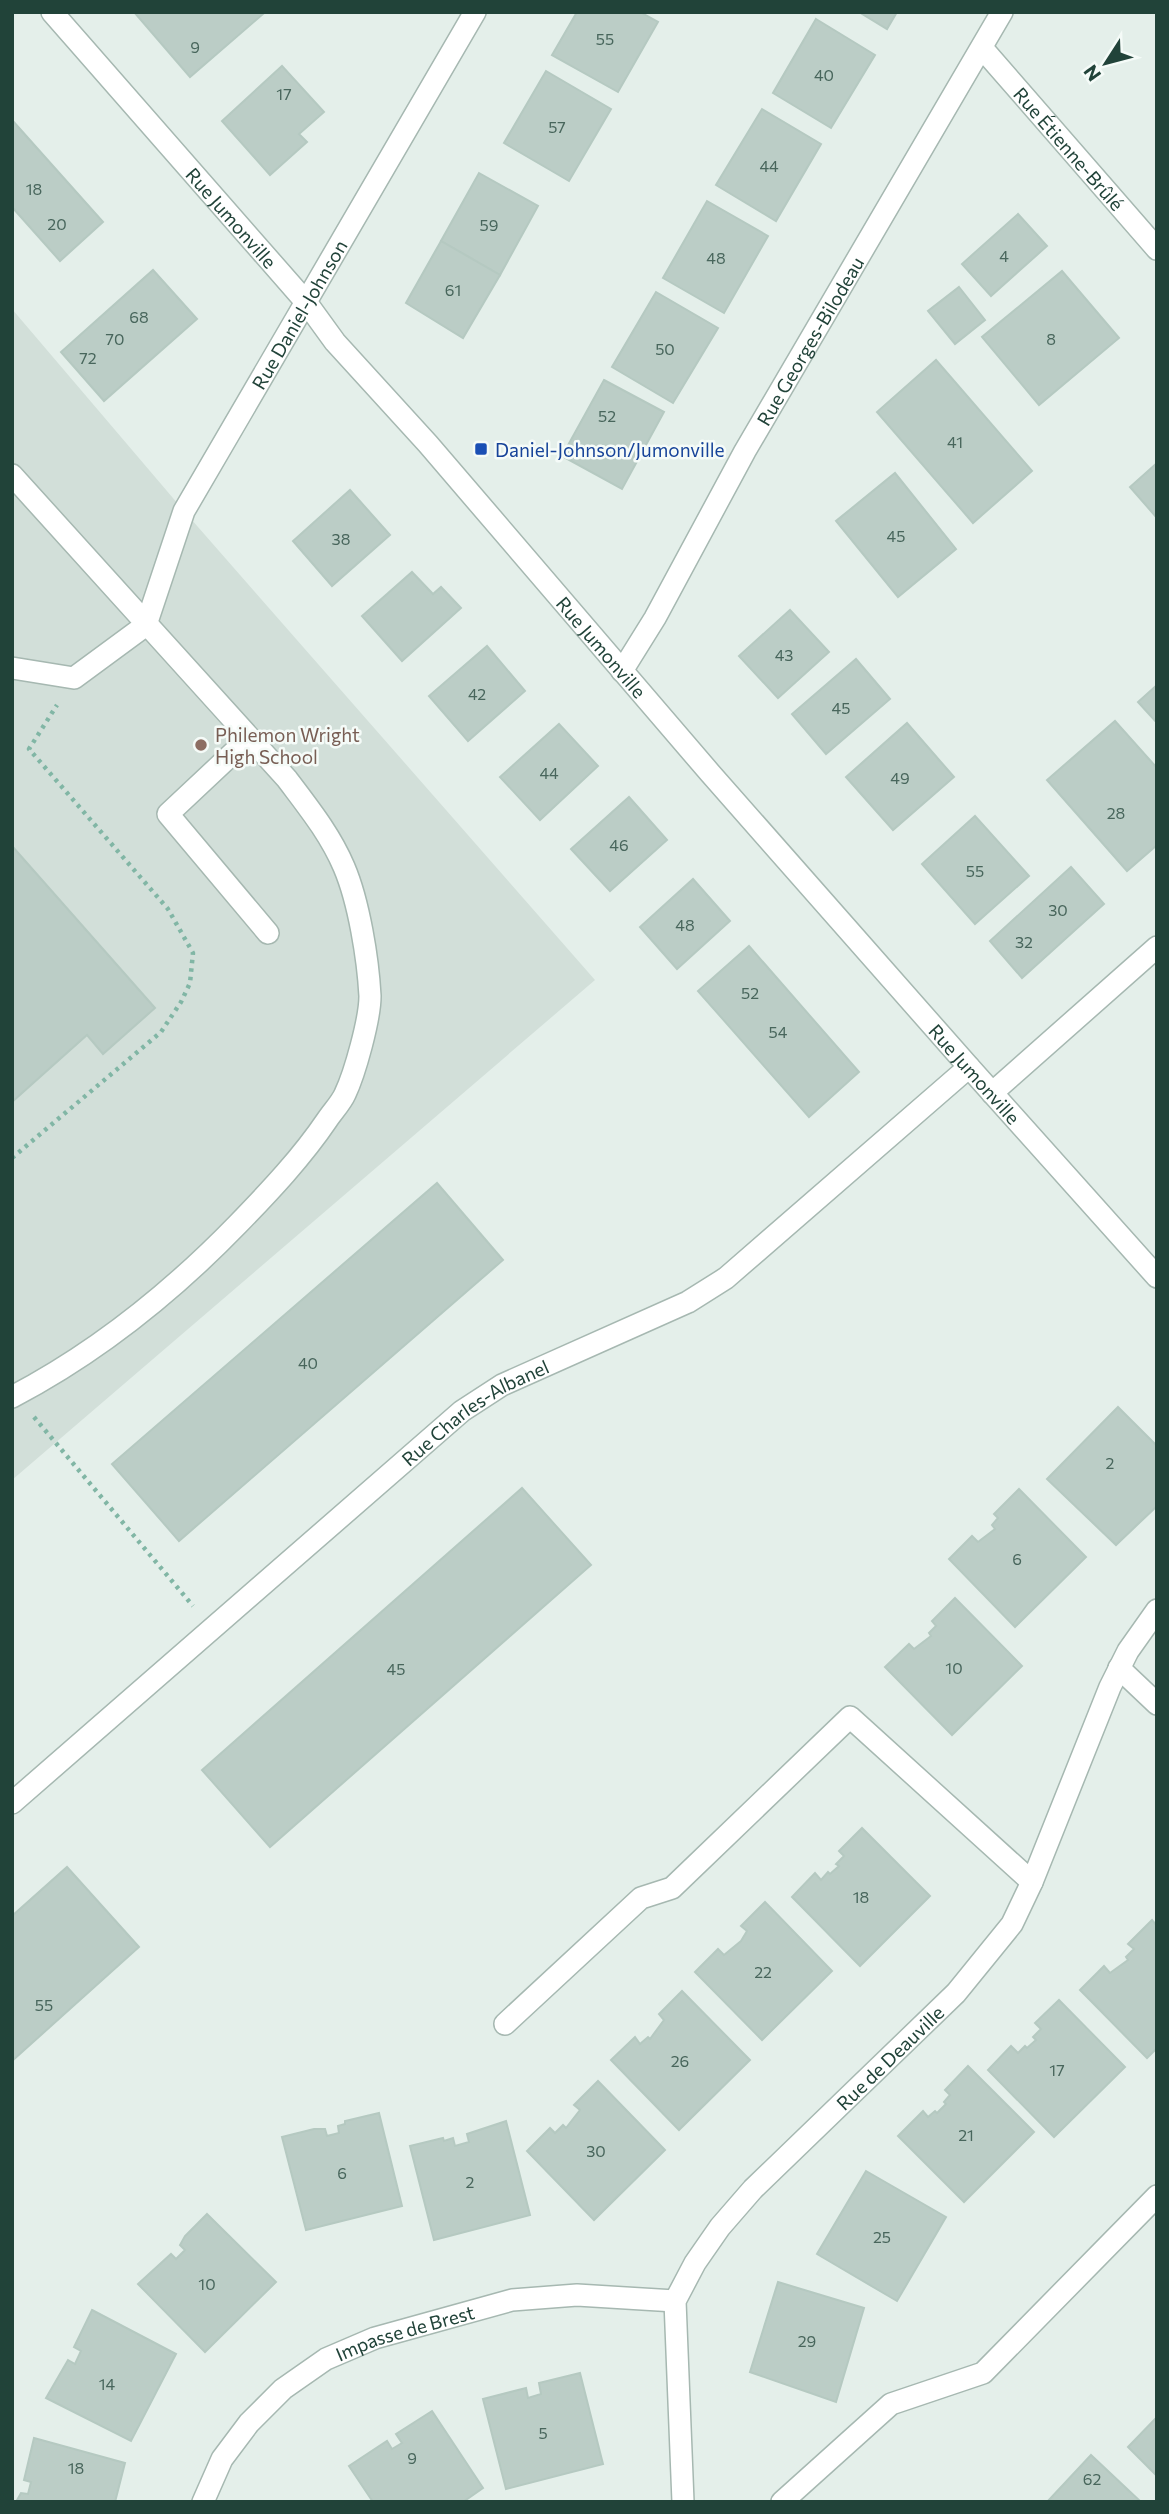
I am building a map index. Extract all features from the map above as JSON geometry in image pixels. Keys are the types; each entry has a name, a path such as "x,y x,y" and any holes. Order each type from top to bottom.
{"street":[{"name":"Rue Jumonville","path":"52,12 306,302 335,342 428,444 622,671 968,1067 1157,1277"},
{"name":"Rue Daniel-Johnson","path":"146,625 184,511 475,12"},
{"name":"Rue Georges-Bilodeau","path":"622,671 655,618 745,452 1002,12"},
{"name":"Rue Étienne-Brûlé","path":"982,48 1157,249"},
{"path":"12,475 287,779 324,829 345,868 359,917 370,999 360,1048 345,1094 283,1176 169,1291 89,1350 14,1396"},
{"path":"12,668 74,678 146,625"},
{"path":"249,738 168,814 268,933"},
{"path":"992,1093 1157,947"},
{"name":"Rue Charles-Albanel","path":"12,1803 462,1411 502,1385 688,1303 726,1278 968,1067"},
{"name":"Rue de Deauville","path":"675,2301 695,2263 720,2227 753,2189 957,1993 1012,1924 1032,1882 1119,1668 1157,1610"},
{"path":"1119,1668 1157,1704"},
{"path":"505,2024 641,1898 672,1888 850,1717 1032,1882"},
{"path":"782,2502 891,2404 983,2373 1157,2196"},
{"name":"Impasse de Brest","path":"203,2502 222,2459 249,2423 283,2389 326,2359 375,2338 512,2300 577,2295 675,2301"},
{"path":"675,2301 683,2502"}],"path":[{"path":"12,1158 161,1032 181,1003 190,983 193,953 168,909 29,749 74,678"},
{"path":"14,1396 212,1628"}],"shaded area":[{"name":"Philemon Wright High School","path":"12,309 184,511 595,980 12,1480"}],"building":[{"path":"134,12 261,12 263,14 190,77"},
{"path":"577,12 640,12 658,22 618,92 552,55"},
{"path":"859,12 897,12 887,29"},
{"path":"816,19 875,55 831,128 773,93"},
{"path":"282,66 324,112 299,134 307,142 270,175 222,121"},
{"path":"546,71 611,109 569,181 504,143"},
{"path":"762,109 821,144 776,221 716,185"},
{"path":"12,120 103,222 60,261 12,207"},
{"path":"479,173 538,206 500,275 441,241"},
{"path":"707,201 768,236 724,313 663,278"},
{"path":"1018,214 1047,246 991,296 962,264"},
{"path":"441,241 500,275 463,338 406,303"},
{"path":"153,270 197,319 104,401 61,352"},
{"path":"1062,271 1119,338 1039,405 982,337"},
{"path":"959,287 985,320 955,344 928,311"},
{"path":"656,292 718,328 673,403 612,367"},
{"path":"936,360 1032,471 973,523 877,412"},
{"path":"604,380 664,412 622,489 562,456"},
{"path":"1157,463 1157,518 1130,487"},
{"path":"895,473 956,549 898,597 836,521"},
{"path":"350,490 390,535 332,586 293,541"},
{"path":"412,572 433,594 441,587 461,608 402,661 362,616"},
{"path":"790,610 829,652 778,698 739,656"},
{"path":"487,646 525,691 468,741 429,696"},
{"path":"856,659 890,699 826,754 792,714"},
{"path":"1157,685 1157,723 1138,702"},
{"path":"1115,721 1157,768 1157,845 1127,871 1047,780"},
{"path":"907,723 954,777 893,830 846,777"},
{"path":"559,724 598,766 540,820 500,777"},
{"path":"629,797 667,840 610,891 571,849"},
{"path":"975,816 1029,876 975,924 922,864"},
{"path":"12,846 155,1008 103,1054 87,1035 12,1102"},
{"path":"1071,867 1104,904 1022,978 990,941"},
{"path":"693,879 730,921 677,969 640,927"},
{"path":"749,946 859,1072 809,1117 698,991"},
{"path":"437,1183 503,1260 179,1541 112,1464"},
{"path":"1118,1407 1157,1446 1157,1506 1116,1545 1047,1479"},
{"path":"522,1488 591,1565 270,1847 202,1770"},
{"path":"1019,1489 1086,1557 1015,1627 949,1559 972,1536 978,1542 995,1529 992,1525 998,1518 994,1514"},
{"path":"955,1598 1022,1666 952,1735 885,1667 909,1644 914,1649 931,1636 929,1633 936,1626 932,1621"},
{"path":"862,1828 930,1896 860,1966 792,1897 815,1873 821,1880 839,1866 836,1864 844,1856 839,1851"},
{"path":"67,1867 139,1947 12,2061 12,1916"},
{"path":"765,1902 832,1971 762,2040 695,1972 718,1949 724,1955 741,1941 747,1931 741,1926"},
{"path":"1152,1920 1157,1926 1157,2048 1147,2058 1080,1990 1104,1966 1110,1973 1128,1960 1126,1957 1134,1949 1128,1944"},
{"path":"682,1991 750,2060 679,2130 611,2060 635,2037 640,2044 648,2037 650,2039 664,2020 659,2014"},
{"path":"1059,2000 1125,2067 1054,2137 988,2070 1011,2046 1018,2053 1036,2040 1033,2037 1041,2029 1035,2023"},
{"path":"968,2066 1034,2132 964,2202 898,2136 923,2111 928,2117 946,2104 944,2102 950,2095 945,2090"},
{"path":"598,2081 665,2150 594,2220 527,2151 550,2128 555,2133 563,2125 566,2128 580,2110 574,2105"},
{"path":"379,2113 402,2206 306,2230 282,2137 314,2129 325,2129 327,2136 339,2133 338,2126 345,2124 345,2121"},
{"path":"506,2121 530,2215 434,2240 410,2146 453,2138 455,2146 469,2142 467,2134"},
{"path":"866,2171 946,2217 897,2301 817,2254"},
{"path":"207,2214 276,2282 205,2352 138,2284 171,2254 176,2259 185,2250 180,2245 185,2236"},
{"path":"778,2282 864,2308 836,2402 750,2372"},
{"path":"92,2310 176,2354 131,2441 46,2398 68,2360 75,2364 81,2351 74,2347"},
{"path":"580,2373 603,2464 506,2489 483,2399 526,2388 528,2398 541,2394 539,2383"},
{"path":"432,2411 483,2488 463,2502 373,2502 349,2466 387,2441 392,2449 402,2443 396,2434"},
{"path":"1157,2417 1157,2476 1128,2447"},
{"path":"34,2438 125,2463 115,2502 16,2502 21,2493 28,2494 31,2482 24,2480"},
{"path":"1091,2455 1141,2502 1047,2502"}],"place":[{"name":"Daniel-Johnson/Jumonville","path":"481,449"},
{"name":"Philemon Wright High School","path":"201,745"}]}
